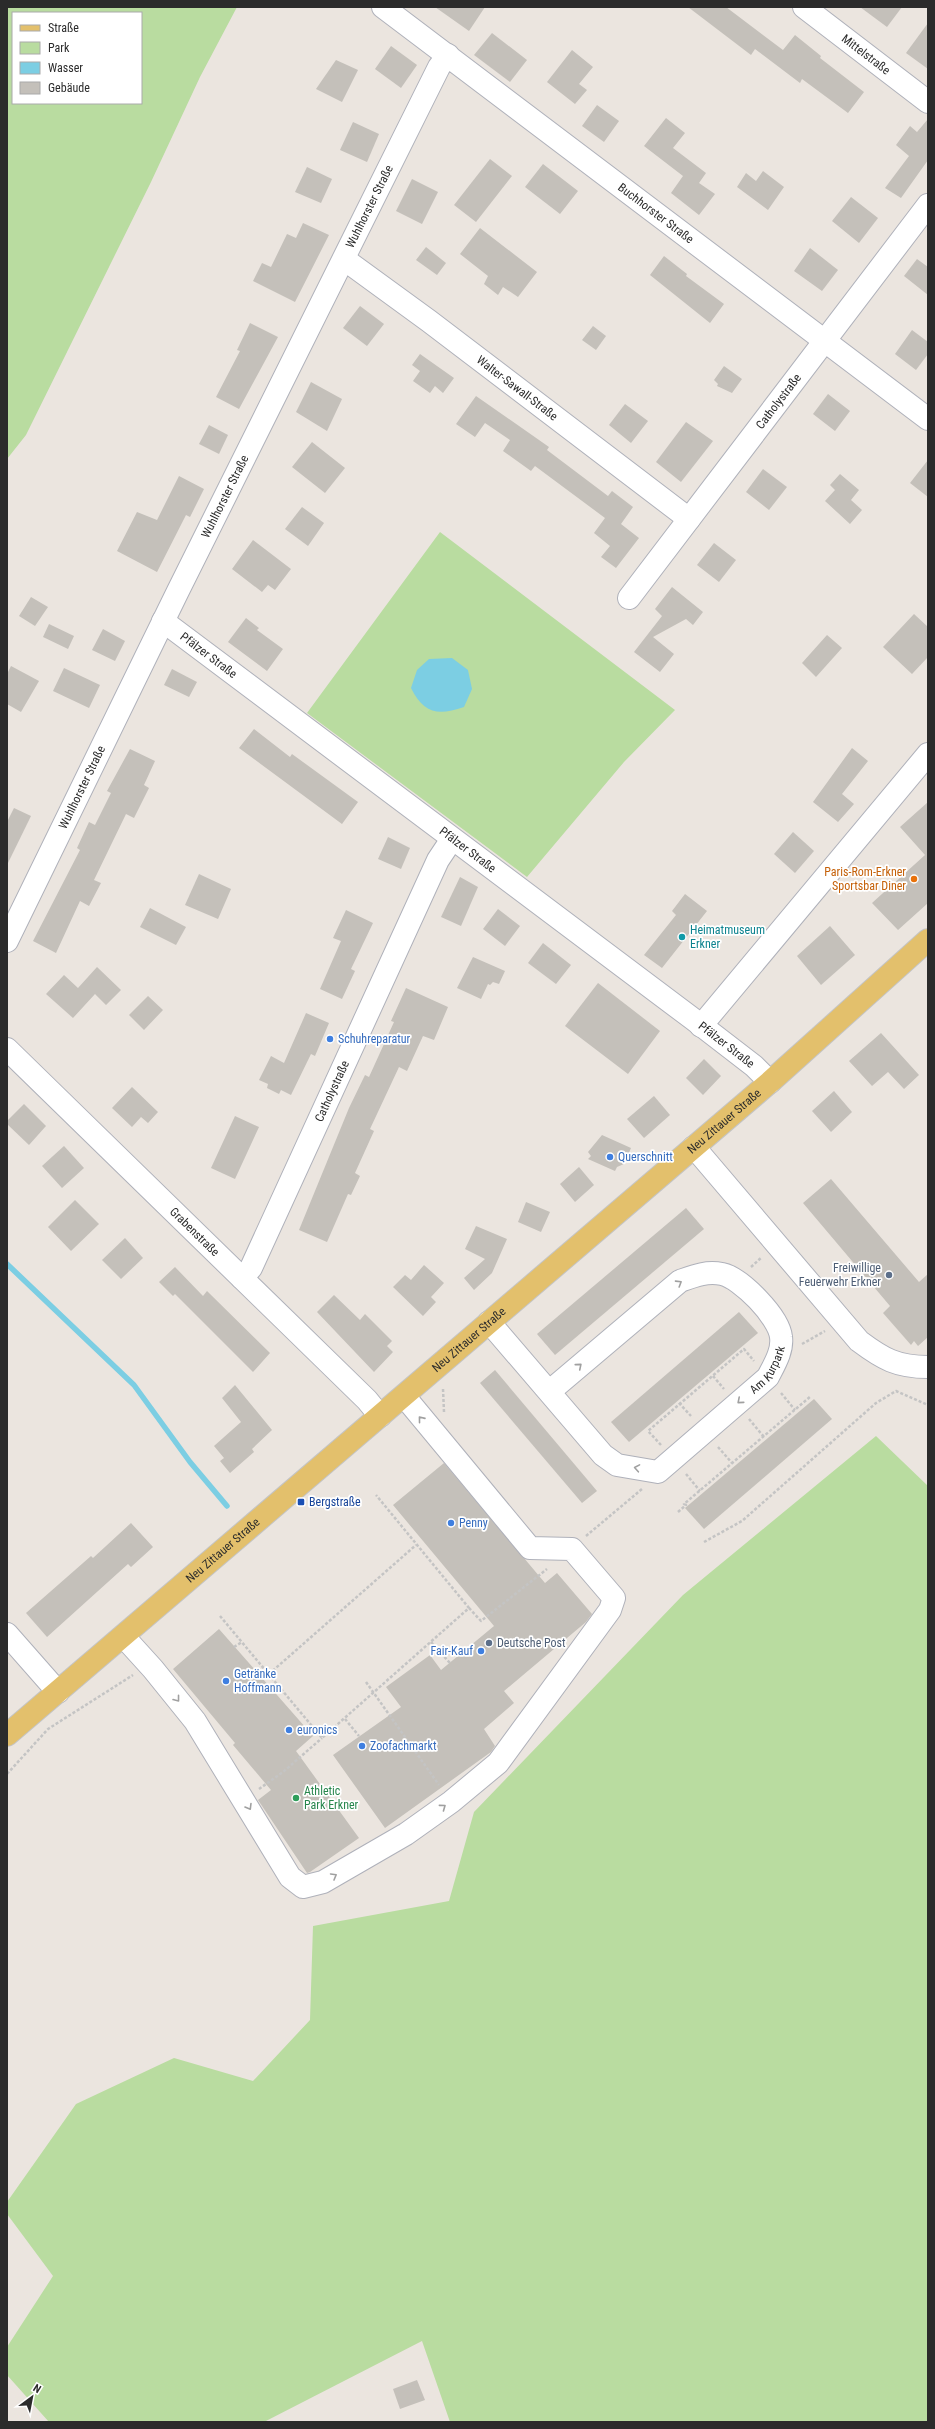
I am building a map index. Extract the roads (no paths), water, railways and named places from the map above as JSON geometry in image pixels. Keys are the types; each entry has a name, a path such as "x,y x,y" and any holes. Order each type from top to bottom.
{"main road":[{"name":"Neu Zittauer Straße","path":"7,1735 124,1637 770,1082 928,940"}],"street":[{"name":"Buchhorster Straße","path":"384,7 928,419"},
{"name":"Mittelstraße","path":"804,7 928,102"},
{"name":"Wuhlhorster Straße","path":"7,941 163,621 439,67 448,55"},
{"name":"Catholystraße","path":"629,598 928,205"},
{"name":"Walter-Sawall-Straße","path":"344,259 423,316 689,519"},
{"name":"Pfälzer Straße","path":"163,621 754,1066 770,1082"},
{"path":"701,1026 928,754"},
{"name":"Catholystraße","path":"242,1278 251,1268 438,860 452,839"},
{"name":"Grabenstraße","path":"7,1049 367,1400 380,1416"},
{"path":"694,1147 859,1340 888,1361 911,1367 928,1367"},
{"name":"Am Kurpark","path":"490,1322 603,1455 617,1465 658,1472 768,1377 778,1356 781,1336 770,1314 741,1283 723,1274 702,1273 680,1281 550,1391"},
{"path":"124,1637 151,1667 195,1721 290,1877 303,1887 324,1882 406,1834 451,1802 498,1763 610,1610 614,1598 572,1549 530,1548 404,1396"},
{"path":"7,1634 58,1692"}],"water":[{"path":"452,658 468,670 472,689 464,707 455,710 439,712 433,711 421,703 411,688 417,670 429,659"}],"waterway":[{"path":"7,1264 134,1385 190,1462 227,1506"}],"place":[{"name":"Paris-Rom-Erkner Sportsbar Diner","path":"914,879"},
{"name":"Heimatmuseum Erkner","path":"682,937"},
{"name":"Schuhreparatur","path":"330,1039"},
{"name":"Querschnitt","path":"610,1157"},
{"name":"Freiwillige Feuerwehr Erkner","path":"889,1275"},
{"name":"Bergstraße","path":"301,1502"},
{"name":"Penny","path":"451,1523"},
{"name":"Deutsche Post","path":"489,1643"},
{"name":"Fair-Kauf","path":"481,1651"},
{"name":"Getränke Hoffmann","path":"226,1681"},
{"name":"euronics","path":"289,1730"},
{"name":"Zoofachmarkt","path":"362,1746"},
{"name":"Athletic Park Erkner","path":"296,1798"}]}
